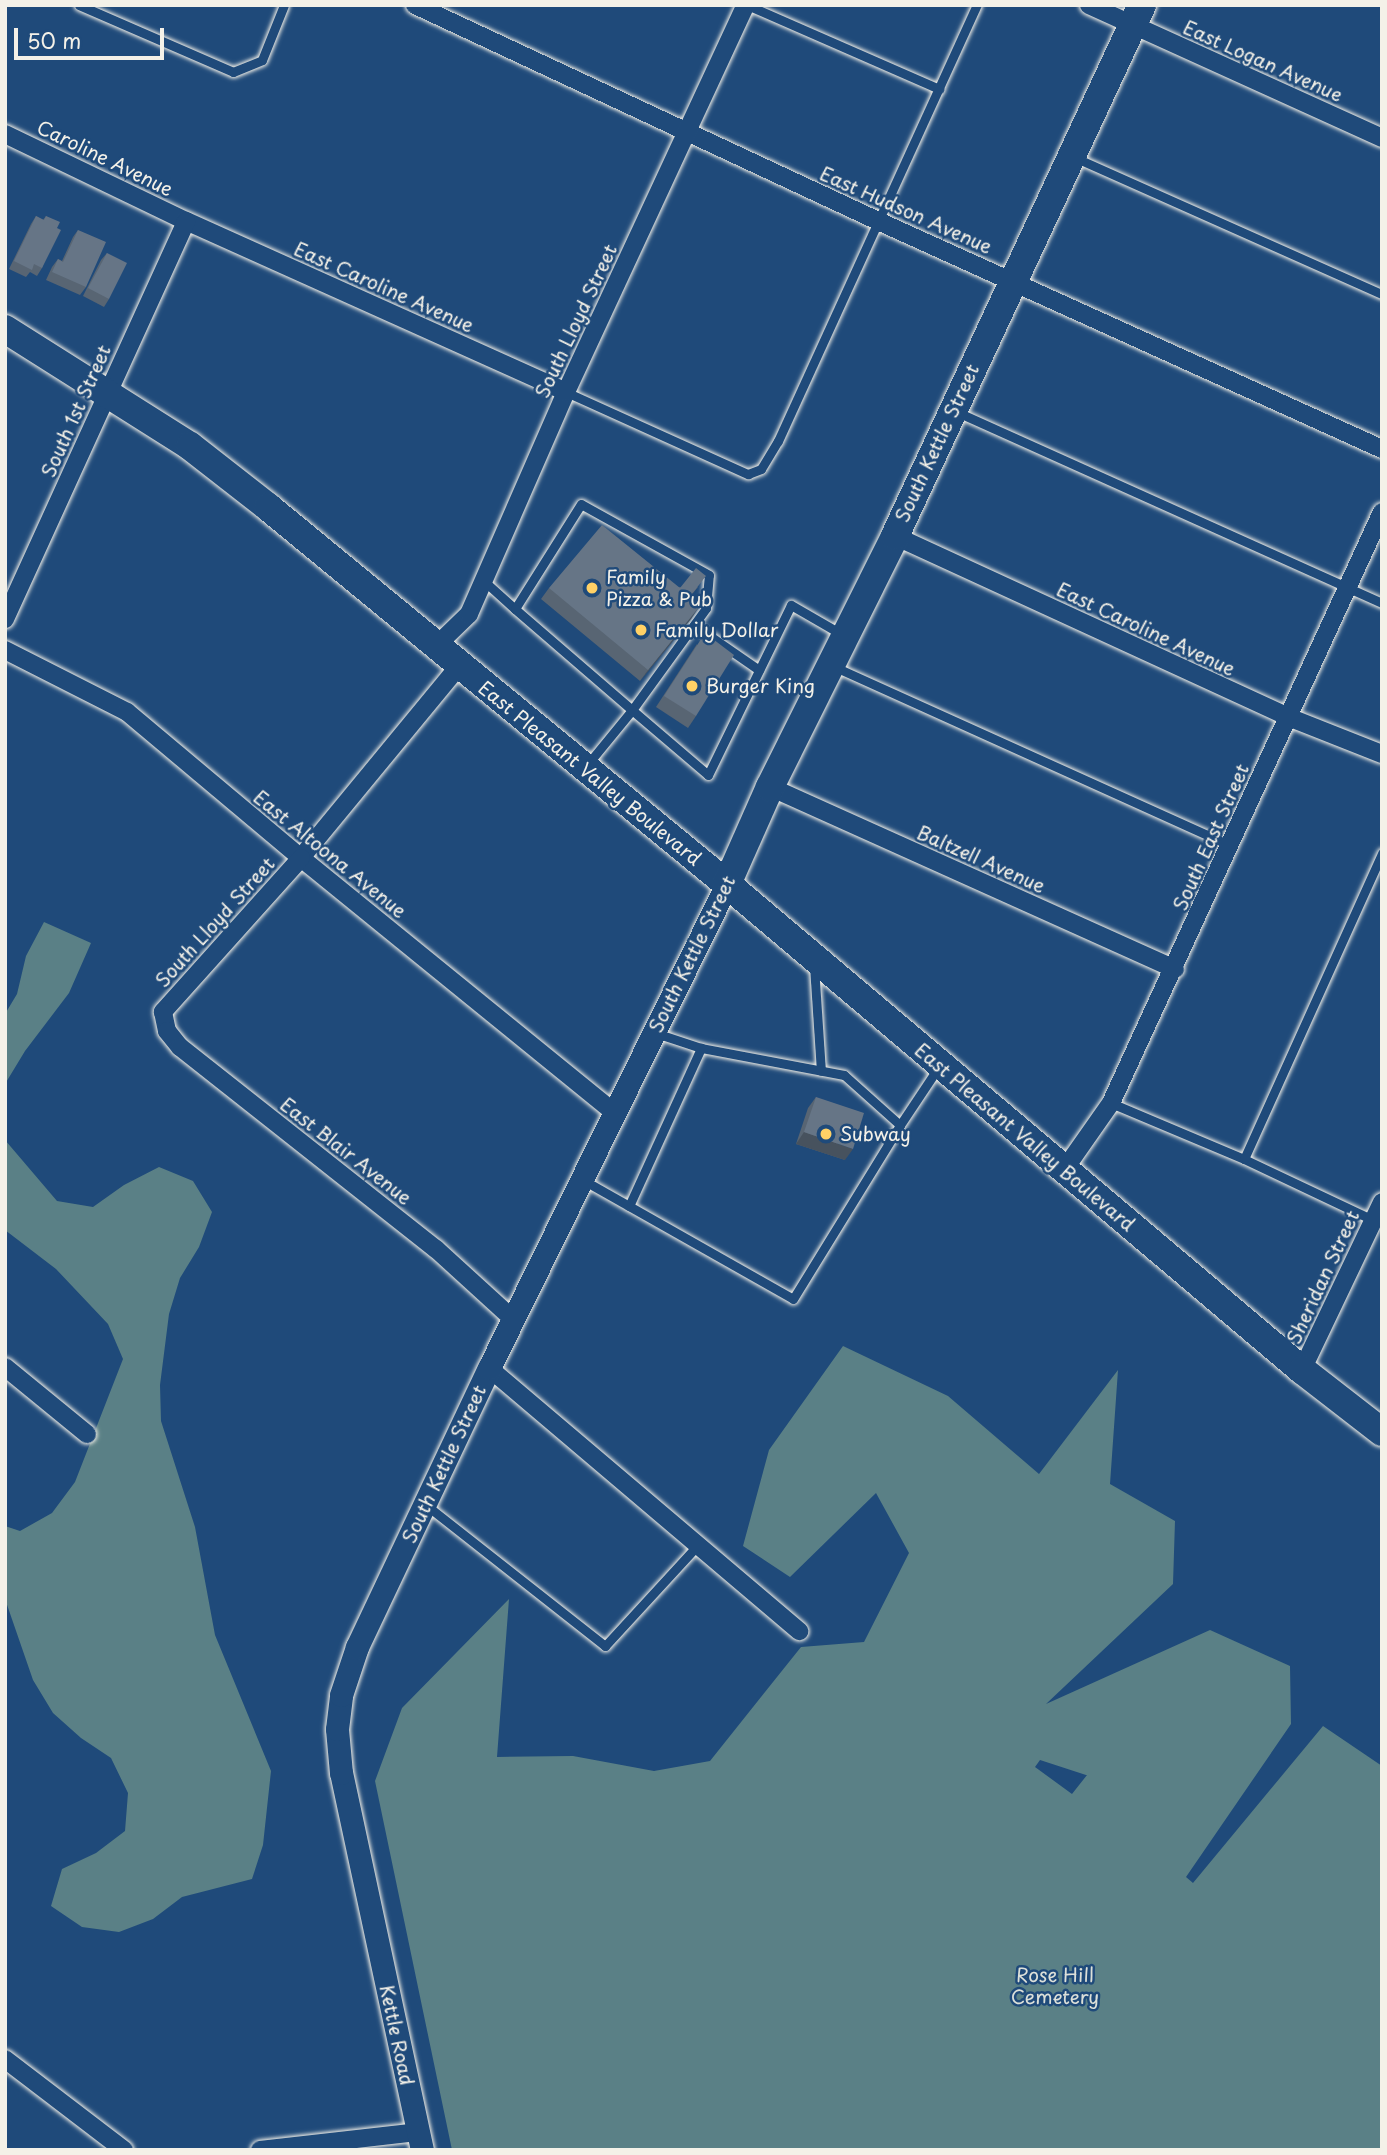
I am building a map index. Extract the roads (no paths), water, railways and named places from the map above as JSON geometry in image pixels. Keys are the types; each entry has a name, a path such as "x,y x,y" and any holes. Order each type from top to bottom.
{"main road":[{"name":"South Kettle Street","path":"727,884 770,788 895,536 1012,280 1138,15"},
{"name":"East Pleasant Valley Boulevard","path":"5,328 190,446 727,884 1302,1370 1382,1432"}],"street":[{"name":"East Hudson Avenue","path":"415,5 878,221 1382,449"},
{"name":"South Lloyd Street","path":"435,646 469,614 566,392 747,5"},
{"name":"East Logan Avenue","path":"1089,5 1138,15 1382,138"},
{"name":"Caroline Avenue","path":"5,134 186,221"},
{"name":"East Caroline Avenue","path":"186,221 566,392"},
{"name":"South 1st Street","path":"5,619 186,221"},
{"name":"South East Street","path":"1064,1170 1111,1103 1175,969 1382,512"},
{"name":"East Caroline Avenue","path":"895,536 1288,717 1382,754"},
{"name":"East Altoona Avenue","path":"5,650 127,712 301,858 615,1113"},
{"name":"South Lloyd Street","path":"163,1012 301,858 459,666"},
{"name":"Baltzell Avenue","path":"770,788 1175,969"},
{"name":"South Kettle Street","path":"372,1921 337,1745 338,1713 357,1647 489,1368 727,884"},
{"name":"East Blair Avenue","path":"163,1012 167,1031 180,1047 436,1249 513,1319"},
{"name":"Sheridan Street","path":"1302,1370 1382,1202"},
{"path":"5,1367 87,1434"},
{"path":"489,1368 799,1631"},
{"name":"Kettle Road","path":"372,1921 421,2141"},
{"path":"5,2059 124,2150"},
{"path":"260,2150 421,2141"}],"lane":[{"path":"79,5 233,72 262,60 284,5"},
{"path":"747,5 939,89"},
{"path":"566,392 748,474 761,469 778,440 977,5"},
{"path":"1071,156 1382,294"},
{"path":"952,410 1382,603"},
{"path":"514,609 581,504 709,575 706,608 632,710 585,769"},
{"path":"484,581 708,775 791,605 845,636"},
{"path":"694,625 759,670"},
{"path":"831,665 1230,845"},
{"path":"1244,1158 1382,853"},
{"path":"814,958 821,1070"},
{"path":"654,1032 701,1048 844,1075 900,1125"},
{"path":"629,1206 701,1048"},
{"path":"582,1180 793,1299 940,1065"},
{"path":"1111,1103 1244,1158 1373,1220"},
{"path":"425,1504 605,1646 698,1545"}],"place":[{"name":"Family Pizza & Pub","path":"592,588"},
{"name":"Family Dollar","path":"641,630"},
{"name":"Burger King","path":"692,686"},
{"name":"Subway","path":"826,1134"}],"park label":[{"name":"Rose Hill Cemetery","path":"1055,1986"}]}
